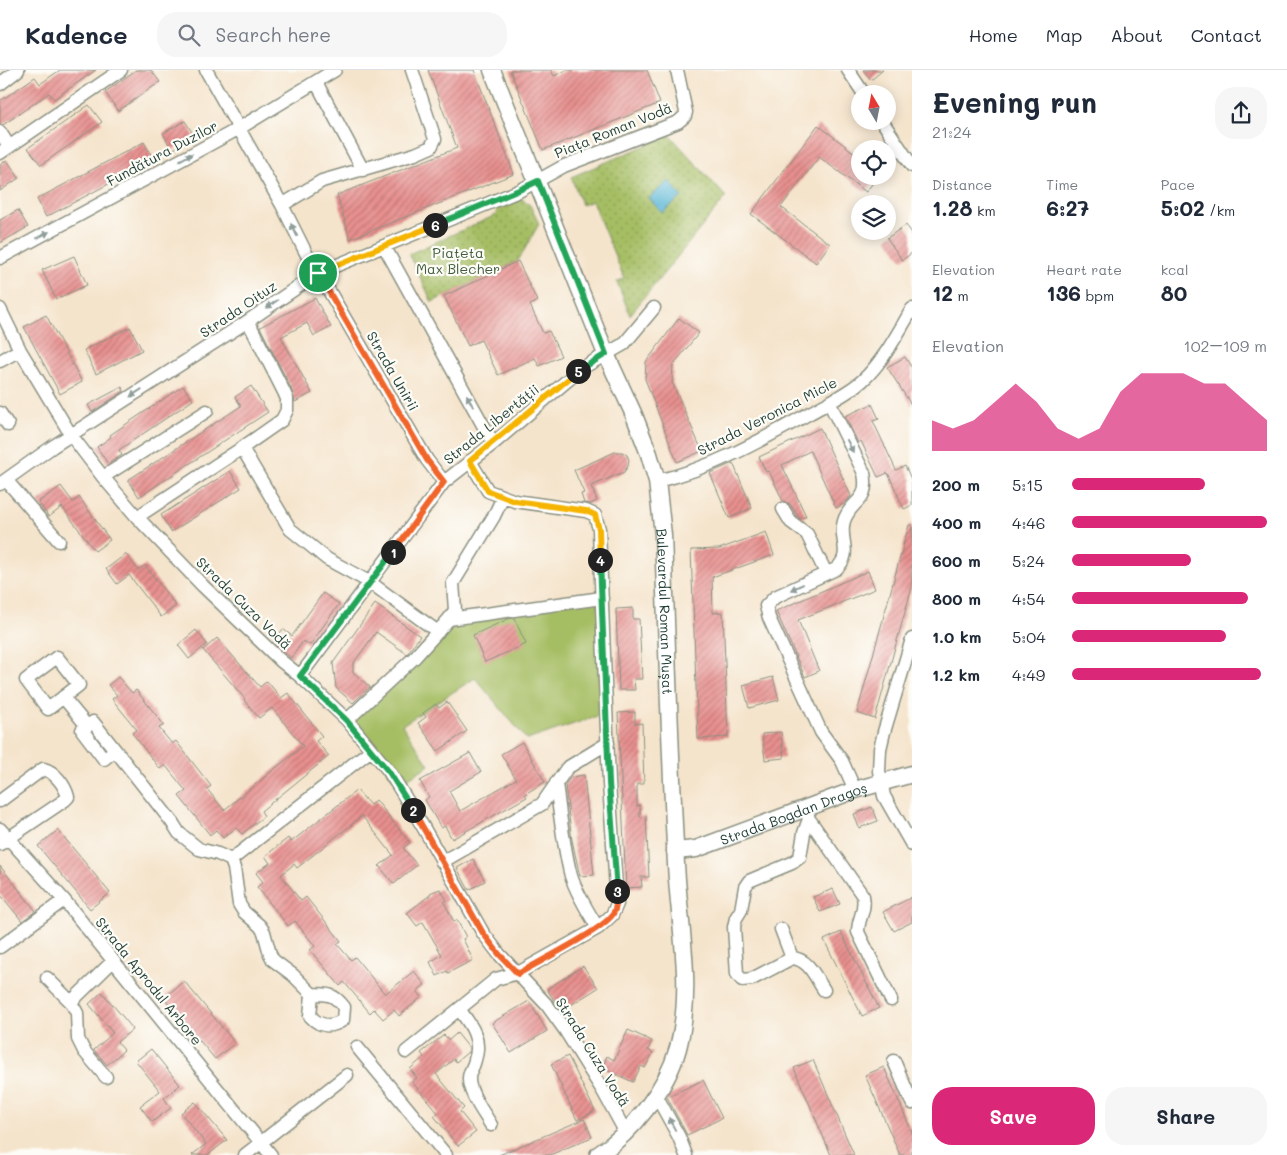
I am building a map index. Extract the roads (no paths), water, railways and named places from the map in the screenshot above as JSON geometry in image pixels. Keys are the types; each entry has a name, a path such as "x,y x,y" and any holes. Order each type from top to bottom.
{"main road":[{"name":"Bulevardul Roman Mușat","path":"492,70 606,354 634,416 657,481 663,535 675,851 686,974 684,1020 678,1050 669,1073 656,1094 626,1133 598,1155"},
{"name":"Strada Bogdan Dragoș","path":"675,851 696,849 808,814 855,790 912,774"}],"street":[{"path":"0,84 18,70"},
{"path":"0,132 5,150 121,70"},
{"name":"Strada Unirii","path":"206,70 282,205 310,261 379,374 419,446 444,482"},
{"name":"Fundătura Duzilor","path":"0,258 238,129 335,70"},
{"path":"282,205 322,181 363,170 431,147 435,139 412,70"},
{"name":"Piața Roman Vodă","path":"538,181 564,166 678,122 685,116 686,112 677,70"},
{"path":"848,70 858,85"},
{"path":"316,82 363,170"},
{"path":"888,130 912,166"},
{"name":"Strada Oituz","path":"3,482 71,435 318,273 538,181"},
{"path":"384,246 494,443"},
{"path":"606,354 624,344 654,308"},
{"name":"Strada Cuza Vodă","path":"0,309 20,350 71,435 103,477 137,517 203,586 280,661 300,676 346,720 389,772 422,825 483,933 499,954 547,1005 565,1030 603,1091 626,1133"},
{"name":"Strada Veronica Micle","path":"657,481 677,477 723,458 849,391 863,380 879,362 912,309"},
{"path":"137,517 282,420 287,410 287,399 248,320"},
{"path":"0,361 20,350"},
{"name":"Strada Libertății","path":"300,676 371,583 444,482 494,443 582,368 606,354"},
{"path":"829,402 864,473 865,493 844,521 845,553 843,563 836,569 775,597 766,606 821,732 842,761 855,790"},
{"path":"103,477 207,411"},
{"path":"0,413 8,425"},
{"path":"242,448 290,529 327,559 371,583 438,632"},
{"path":"406,1052 496,979 518,974 598,928 612,915 617,904 599,529 595,515 586,511 515,501 488,491 470,461"},
{"path":"3,482 59,542"},
{"path":"346,720 415,657 449,619 455,610 453,583 494,516 503,497"},
{"path":"783,509 791,522 807,534 826,573"},
{"path":"449,619 602,598"},
{"path":"912,640 884,732 880,749 879,771 884,796 912,845"},
{"path":"64,697 87,726 82,730 104,759 115,750 179,833 198,849 218,854 231,860 234,868 239,904 244,912 264,932 273,960 293,975 312,994"},
{"path":"442,862 542,804 567,768 608,743"},
{"path":"231,860 371,750"},
{"path":"0,801 43,768 53,772 67,792 68,797 4,842"},
{"path":"556,783 563,846 571,876 579,895 598,928"},
{"path":"808,814 800,857 792,863 749,881 745,887 741,910 736,918 734,927 737,974 742,980 752,979 792,958 798,958 805,961 824,990"},
{"path":"808,814 863,896 864,911 858,926 858,932 891,1000"},
{"name":"Strada Aprodul Arbore","path":"0,829 4,842 64,900 270,1155"},
{"path":"0,947 64,900"},
{"path":"781,929 792,958"},
{"path":"71,1002 113,961"},
{"path":"47,978 71,1002 77,1013 78,1039 84,1051 106,1076"},
{"path":"459,1009 473,1028 477,1038 476,1058 469,1079 476,1099 491,1125"},
{"path":"357,1047 446,1155"},
{"path":"894,1061 912,1103"},
{"path":"245,1155 347,1075"},
{"path":"656,1094 679,1137 686,1155"}],"water":[{"path":"669,181 682,197 662,213 649,198"}],"park label":[{"name":"Piațeta Max Blecher","path":"458,260"}]}
